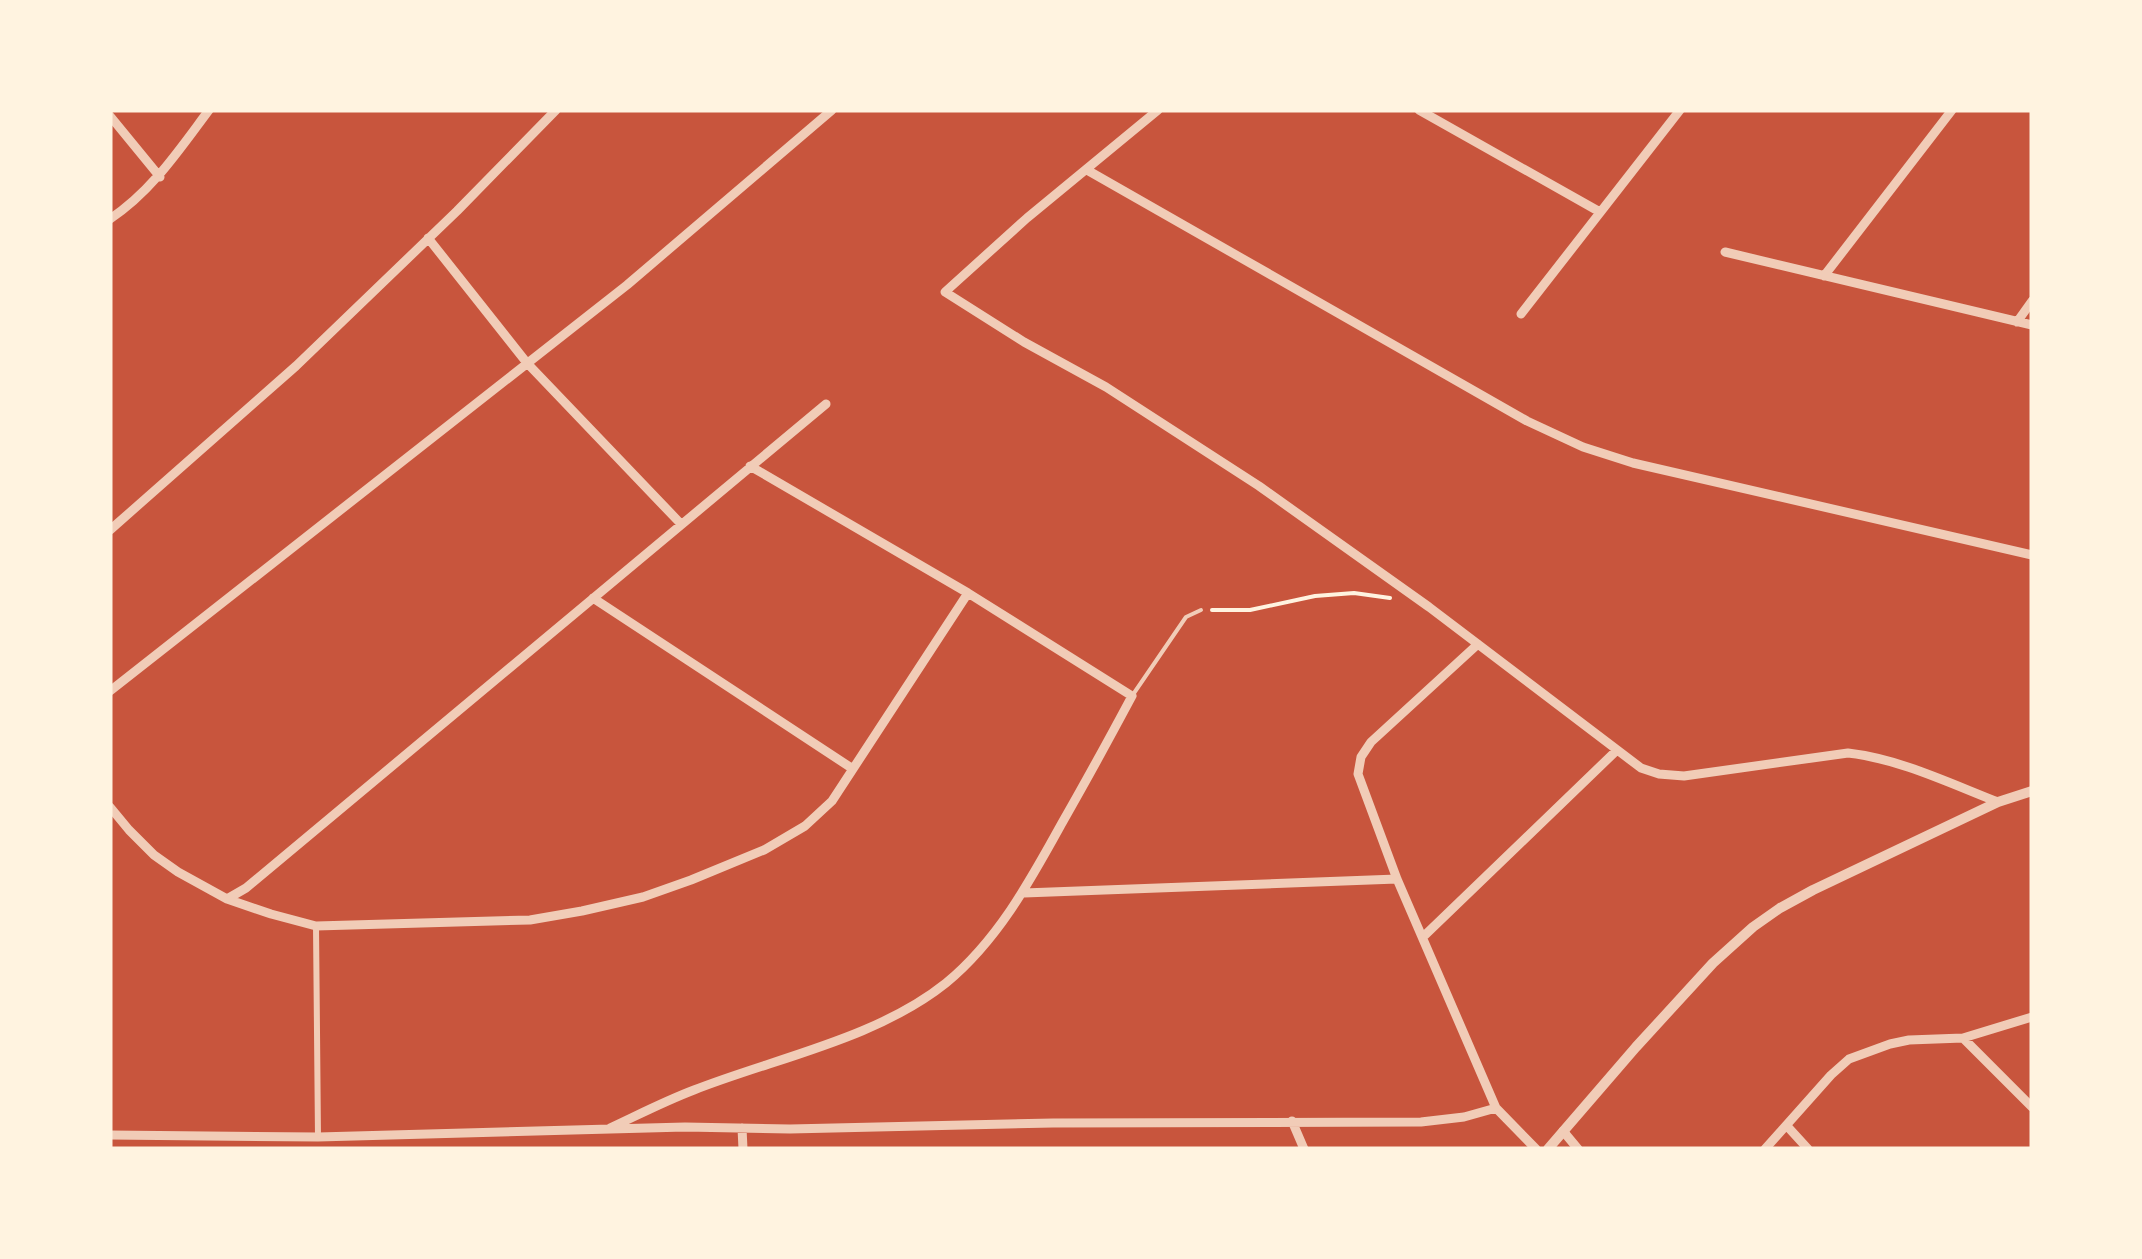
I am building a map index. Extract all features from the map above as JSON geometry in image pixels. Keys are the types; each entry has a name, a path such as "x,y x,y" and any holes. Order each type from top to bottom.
{"street":[{"path":"110,219 160,176 208,110"},
{"path":"110,530 296,366 556,110"},
{"path":"110,692 627,285 832,110"},
{"path":"1158,110 1026,218 945,292 1106,387 1259,486 1641,768 1684,776 1848,753 1916,770 1998,802"},
{"path":"1419,110 1600,212"},
{"path":"1521,314 1680,110"},
{"path":"1824,276 1952,110"},
{"path":"110,116 160,176"},
{"path":"1087,170 1527,421 1583,447 1633,463 2032,555"},
{"path":"428,238 527,363 681,524"},
{"path":"1725,252 2032,325"},
{"path":"2017,322 2032,301"},
{"path":"226,899 261,875 826,404"},
{"path":"604,1130 695,1090 868,1028 944,985 997,930 1024,893 1132,696 968,593 750,466"},
{"path":"110,806 154,855 178,872 226,899 316,926 530,920 643,897 764,850 804,826 832,801 968,593"},
{"path":"593,598 853,769"},
{"path":"1478,644 1372,742 1361,757 1358,774 1496,1108 1536,1149"},
{"path":"1424,936 1616,751"},
{"path":"1548,1149 1713,964 1780,908 1998,802 2032,791"},
{"path":"1024,893 1398,878"},
{"path":"316,926 318,1149"},
{"path":"1765,1149 1849,1059 1890,1044 1962,1038 2032,1017"},
{"path":"1962,1038 2032,1107"},
{"path":"110,1135 318,1136 1292,1120 1421,1122 1496,1108"},
{"path":"1292,1120 1304,1149"},
{"path":"1787,1126 1808,1149"},
{"path":"742,1128 743,1149"},
{"path":"1563,1131 1578,1149"}],"lane":[{"path":"1132,696 1186,616 1200,610"}],"path":[{"path":"1200,610 1250,610 1354,592 1394,599"}]}
